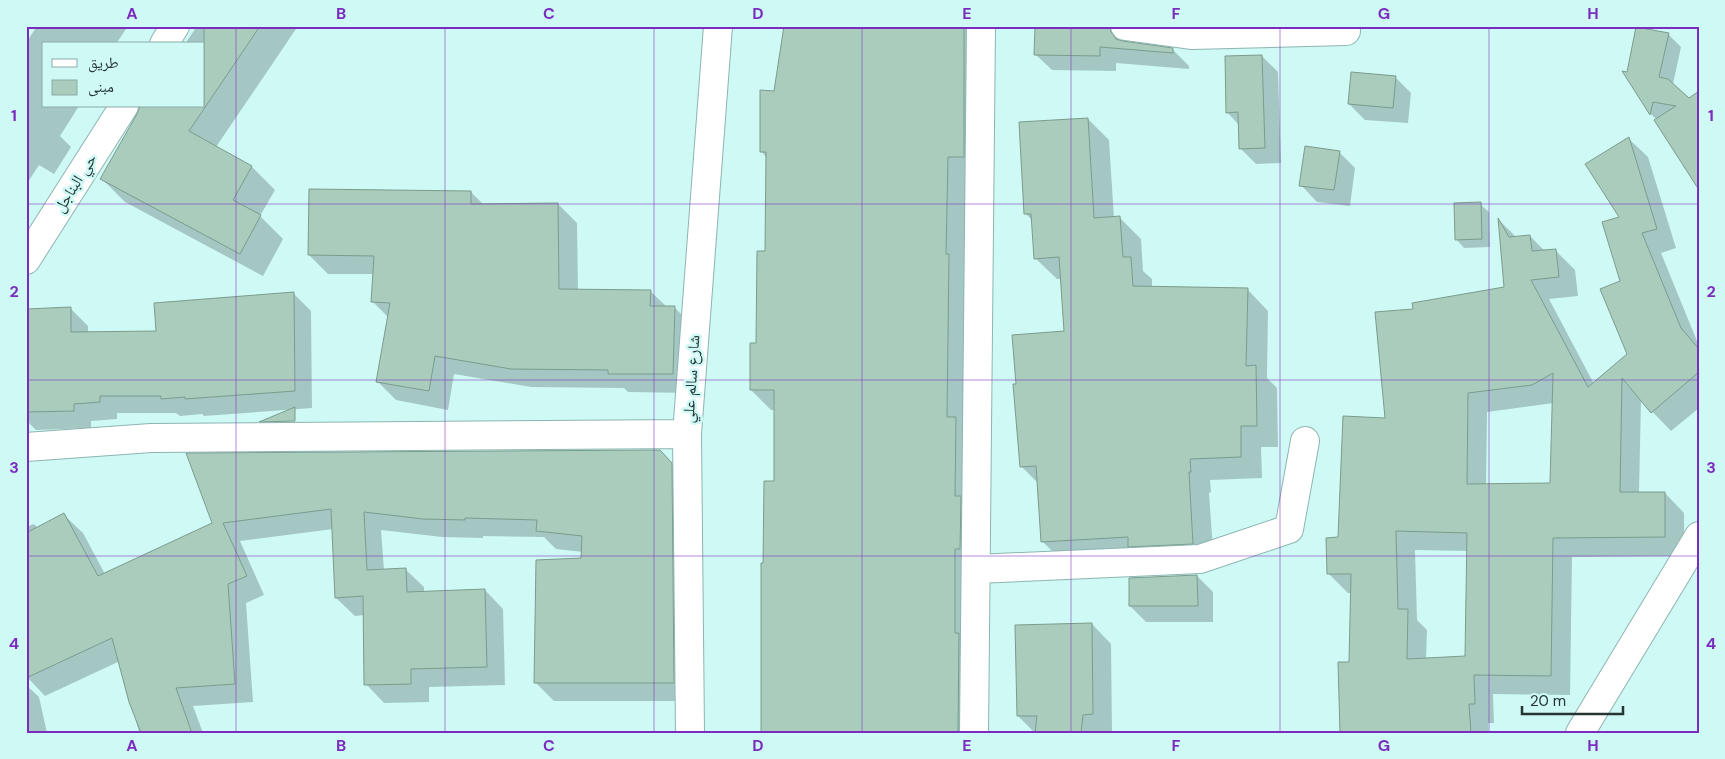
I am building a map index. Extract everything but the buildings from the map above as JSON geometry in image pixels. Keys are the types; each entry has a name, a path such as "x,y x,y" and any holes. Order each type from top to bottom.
{"street":[{"path":"165,42 175,26"},
{"name":"شارع سالم علي","path":"690,733 687,434 718,26"},
{"path":"974,733 981,26"},
{"path":"1125,26 1191,35 1346,31"},
{"name":"حي البناجل","path":"26,260 123,108"},
{"path":"26,447 151,438 687,434"},
{"path":"976,569 1200,559 1289,529 1305,441"},
{"path":"1580,733 1699,536"}]}
